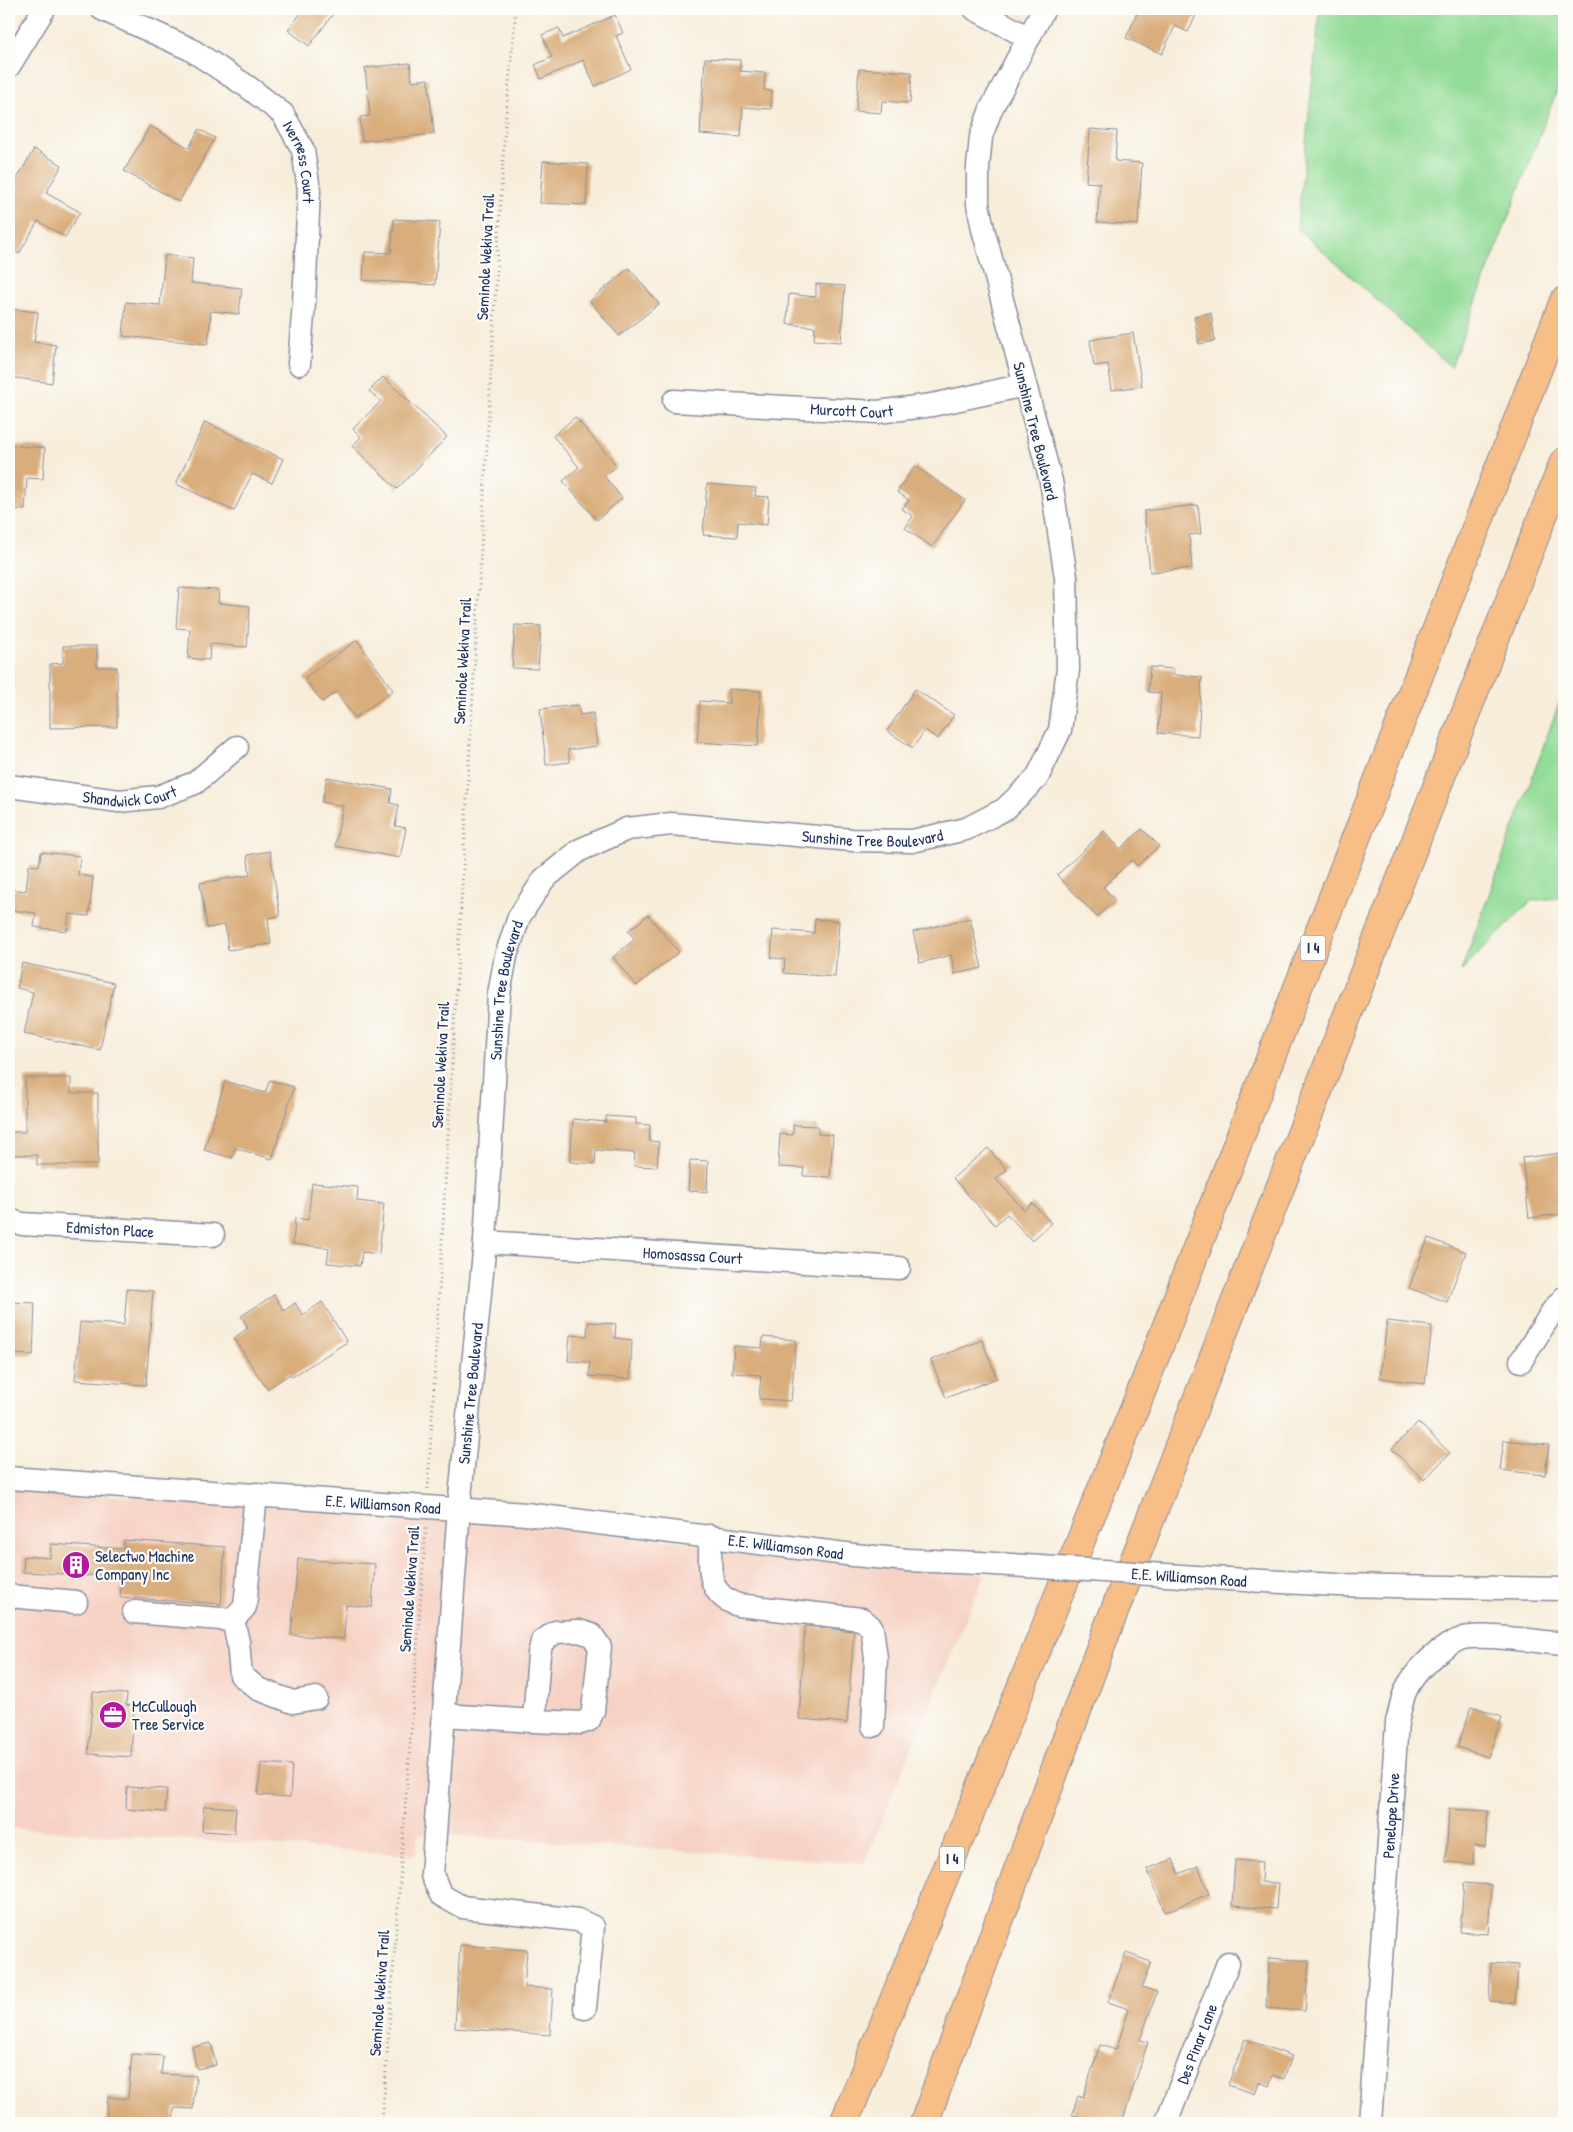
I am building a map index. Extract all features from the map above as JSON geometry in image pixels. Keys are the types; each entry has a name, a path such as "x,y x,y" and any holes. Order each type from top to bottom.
{"highway":[{"name":"I 4","path":"844,2123 1140,1395 1564,301"},
{"path":"924,2123 1107,1630 1564,462"}],"street":[{"path":"9,66 44,9"},
{"name":"Iverness Court","path":"102,9 190,49 248,87 282,114 303,150 309,190 299,364"},
{"path":"975,9 1029,38"},
{"name":"Sunshine Tree Boulevard","path":"585,2008 593,1927 578,1920 462,1907 441,1895 432,1875 459,1508 485,1242 498,994 506,956 518,917 544,879 580,850 627,830 671,824 852,840 912,841 966,829 1005,809 1037,778 1060,730 1068,669 1066,577 1051,481 983,229 978,204 978,167 981,137 991,109 1044,9"},
{"name":"Murcott Court","path":"674,401 878,412 932,405 1025,384"},
{"name":"Shandwick Court","path":"9,786 119,802 158,797 195,783 237,747"},
{"name":"Edmiston Place","path":"9,1220 22,1224 213,1236"},
{"name":"Homosassa Court","path":"485,1242 899,1268"},
{"path":"1521,1362 1554,1308 1564,1298"},
{"name":"E.E. Williamson Road","path":"9,1478 459,1508 572,1518 854,1554 978,1563 1228,1580 1337,1585 1564,1589"},
{"path":"233,1620 245,1607 256,1494"},
{"path":"710,1536 711,1579 717,1592 725,1601 738,1605 862,1619 872,1628 876,1658 873,1726"},
{"path":"9,1596 76,1602"},
{"path":"134,1612 233,1620"},
{"path":"233,1620 238,1642 241,1675 258,1690 293,1702 316,1698"},
{"name":"Penelope Drive","path":"1370,2123 1397,1722 1406,1691 1418,1671 1442,1649 1464,1638 1490,1638 1564,1644"},
{"path":"444,1714 534,1721"},
{"name":"Des Pinar Lane","path":"1166,2123 1228,1963"}],"path":[{"name":"Seminole Wekiva Trail","path":"382,2123 427,1506 505,125 516,9"}],"shaded area":[{"path":"9,1488 469,1519 985,1574 864,1863 418,1833 416,1855 9,1828"}],"green space":[{"path":"1320,9 1564,9 1564,72 1451,367 1297,228"},
{"path":"1564,690 1564,897 1531,901 1461,971"},
{"path":"399,2119 480,2123 398,2123"}],"building":[{"path":"304,9 337,9 309,46 288,30"},
{"path":"1139,9 1199,9 1188,32 1175,26 1162,54 1126,38"},
{"path":"615,15 623,33 616,36 631,69 595,86 583,60 541,79 535,65 552,57 542,35 559,28 563,38"},
{"path":"705,58 740,60 740,71 765,73 764,90 772,91 771,109 743,107 741,137 700,134"},
{"path":"410,63 412,81 428,79 434,134 362,141 360,117 370,116 365,68"},
{"path":"859,69 912,72 910,103 882,101 881,113 856,111"},
{"path":"150,126 189,148 199,129 215,138 179,202 124,171"},
{"path":"1090,129 1117,131 1115,161 1142,163 1138,225 1097,222 1100,183 1086,182"},
{"path":"34,149 62,165 46,193 80,212 65,237 38,221 19,254 9,247 9,183 13,186"},
{"path":"543,161 588,164 586,205 540,203"},
{"path":"394,219 440,222 435,285 363,280 365,252 391,253"},
{"path":"165,255 193,258 191,283 242,288 239,314 211,311 208,344 123,336 126,302 160,305"},
{"path":"629,268 659,304 619,336 590,301"},
{"path":"816,284 845,286 841,342 814,340 815,327 787,324 789,294 816,297"},
{"path":"9,309 38,312 34,342 56,345 52,383 9,377"},
{"path":"1211,313 1215,341 1199,344 1194,316"},
{"path":"1133,333 1142,386 1112,390 1108,364 1094,366 1090,340"},
{"path":"383,377 447,437 397,489 352,446 361,437 353,429 381,401 369,391"},
{"path":"575,417 617,466 604,476 622,498 597,520 563,481 579,467 553,436"},
{"path":"205,422 283,459 272,483 252,474 234,511 176,484"},
{"path":"9,445 45,448 43,479 27,478 25,510 9,509"},
{"path":"915,466 965,500 932,547 905,528 913,516 902,509 909,500 897,492"},
{"path":"707,484 756,488 755,496 769,497 767,525 738,522 737,537 703,535"},
{"path":"1198,505 1201,534 1189,535 1192,568 1150,572 1144,511"},
{"path":"179,588 219,590 218,603 250,606 247,647 210,644 209,660 188,658 190,629 176,628"},
{"path":"515,625 541,626 538,669 512,668"},
{"path":"357,640 393,690 355,718 336,692 322,702 304,678"},
{"path":"63,646 97,646 97,667 117,667 117,727 50,728 50,664 63,663"},
{"path":"1150,667 1173,669 1173,675 1202,677 1198,736 1158,733 1161,693 1148,692"},
{"path":"729,689 761,691 758,746 697,742 700,701 729,703"},
{"path":"915,689 954,715 938,739 925,730 913,748 887,731"},
{"path":"578,705 580,715 593,713 597,746 568,750 570,762 546,765 540,709"},
{"path":"327,777 392,789 390,803 399,805 395,826 406,828 400,858 335,846 343,806 322,802"},
{"path":"1142,829 1159,846 1137,866 1132,860 1103,887 1115,900 1097,917 1057,875 1104,831 1120,849"},
{"path":"270,851 280,916 268,918 271,944 228,950 225,925 207,928 200,883 250,875 247,855"},
{"path":"41,852 80,856 78,875 93,877 89,916 69,914 67,931 34,927 36,913 9,910 11,889 26,891 29,865 39,866"},
{"path":"648,915 679,952 636,986 613,957 635,939 628,931"},
{"path":"970,918 982,968 955,974 951,955 920,963 913,932"},
{"path":"815,919 839,921 835,977 784,973 785,959 771,958 773,930 814,933"},
{"path":"22,963 114,983 100,1050 24,1034 33,992 17,988"},
{"path":"25,1078 71,1078 71,1093 98,1093 98,1165 37,1165 37,1155 9,1155 9,1132 25,1132"},
{"path":"270,1080 294,1087 272,1159 235,1148 232,1158 204,1150 225,1081 265,1093"},
{"path":"606,1116 636,1118 636,1124 650,1125 649,1141 659,1142 657,1167 634,1166 635,1153 596,1150 595,1164 570,1162 573,1119 606,1122"},
{"path":"793,1125 818,1126 818,1134 833,1135 830,1177 803,1176 804,1168 778,1167 780,1134 793,1135"},
{"path":"988,1148 1007,1170 996,1179 1024,1210 1032,1203 1051,1223 1032,1241 1007,1214 995,1225 953,1178"},
{"path":"1561,1153 1564,1181 1564,1214 1529,1218 1522,1158"},
{"path":"690,1160 708,1161 707,1192 688,1191"},
{"path":"312,1183 358,1187 357,1201 384,1204 379,1254 362,1252 360,1266 327,1263 329,1248 293,1244 295,1218 308,1220"},
{"path":"1428,1238 1466,1252 1447,1302 1409,1288"},
{"path":"127,1289 153,1291 146,1385 75,1380 80,1322 124,1325"},
{"path":"274,1295 284,1311 295,1303 303,1315 322,1302 347,1342 292,1377 290,1374 267,1389 234,1338 248,1328 241,1316"},
{"path":"9,1302 35,1303 33,1355 9,1354"},
{"path":"1387,1321 1432,1326 1425,1384 1380,1378"},
{"path":"588,1322 616,1324 615,1338 632,1340 630,1379 589,1376 590,1362 568,1361 570,1335 587,1336"},
{"path":"763,1337 796,1340 791,1401 759,1399 761,1375 732,1373 734,1346 762,1348"},
{"path":"982,1340 997,1378 946,1398 931,1360"},
{"path":"1418,1422 1450,1453 1424,1480 1392,1449"},
{"path":"1504,1440 1549,1445 1545,1475 1500,1470"},
{"path":"124,1540 225,1547 221,1604 120,1597 122,1577 23,1572 24,1556 50,1558 51,1544 124,1549"},
{"path":"298,1559 375,1564 372,1607 346,1605 344,1639 291,1635"},
{"path":"805,1626 854,1631 847,1723 799,1719"},
{"path":"93,1692 127,1694 126,1705 134,1706 131,1757 88,1754"},
{"path":"1472,1706 1502,1717 1488,1757 1457,1747"},
{"path":"261,1763 292,1765 290,1797 258,1795"},
{"path":"127,1787 167,1789 165,1812 126,1809"},
{"path":"204,1806 236,1808 234,1833 202,1831"},
{"path":"1449,1809 1488,1811 1485,1847 1474,1846 1473,1864 1446,1862"},
{"path":"1173,1859 1179,1874 1198,1866 1209,1894 1165,1912 1147,1869"},
{"path":"1235,1860 1262,1862 1261,1882 1278,1883 1276,1909 1232,1906"},
{"path":"1464,1883 1491,1885 1488,1934 1460,1932"},
{"path":"460,1945 527,1950 524,1987 553,1989 550,2035 455,2028"},
{"path":"1126,1953 1151,1962 1142,1987 1157,1992 1140,2040 1148,2042 1122,2123 1084,2123 1085,2119 1072,2115 1078,2096 1083,2097 1100,2045 1116,2050 1129,2009 1108,2002"},
{"path":"1269,1958 1309,1961 1305,2011 1266,2008"},
{"path":"1491,1963 1518,1965 1515,2003 1489,2001"},
{"path":"1245,2039 1292,2056 1284,2079 1273,2075 1269,2086 1259,2082 1255,2094 1228,2085"},
{"path":"211,2043 216,2065 197,2069 192,2047"},
{"path":"132,2054 163,2056 161,2074 196,2076 193,2109 174,2108 173,2123 106,2122 108,2097 128,2099"}],"place":[{"name":"Selectwo Machine Company Inc","path":"76,1565"},
{"name":"McCullough Tree Service","path":"113,1715"}]}
